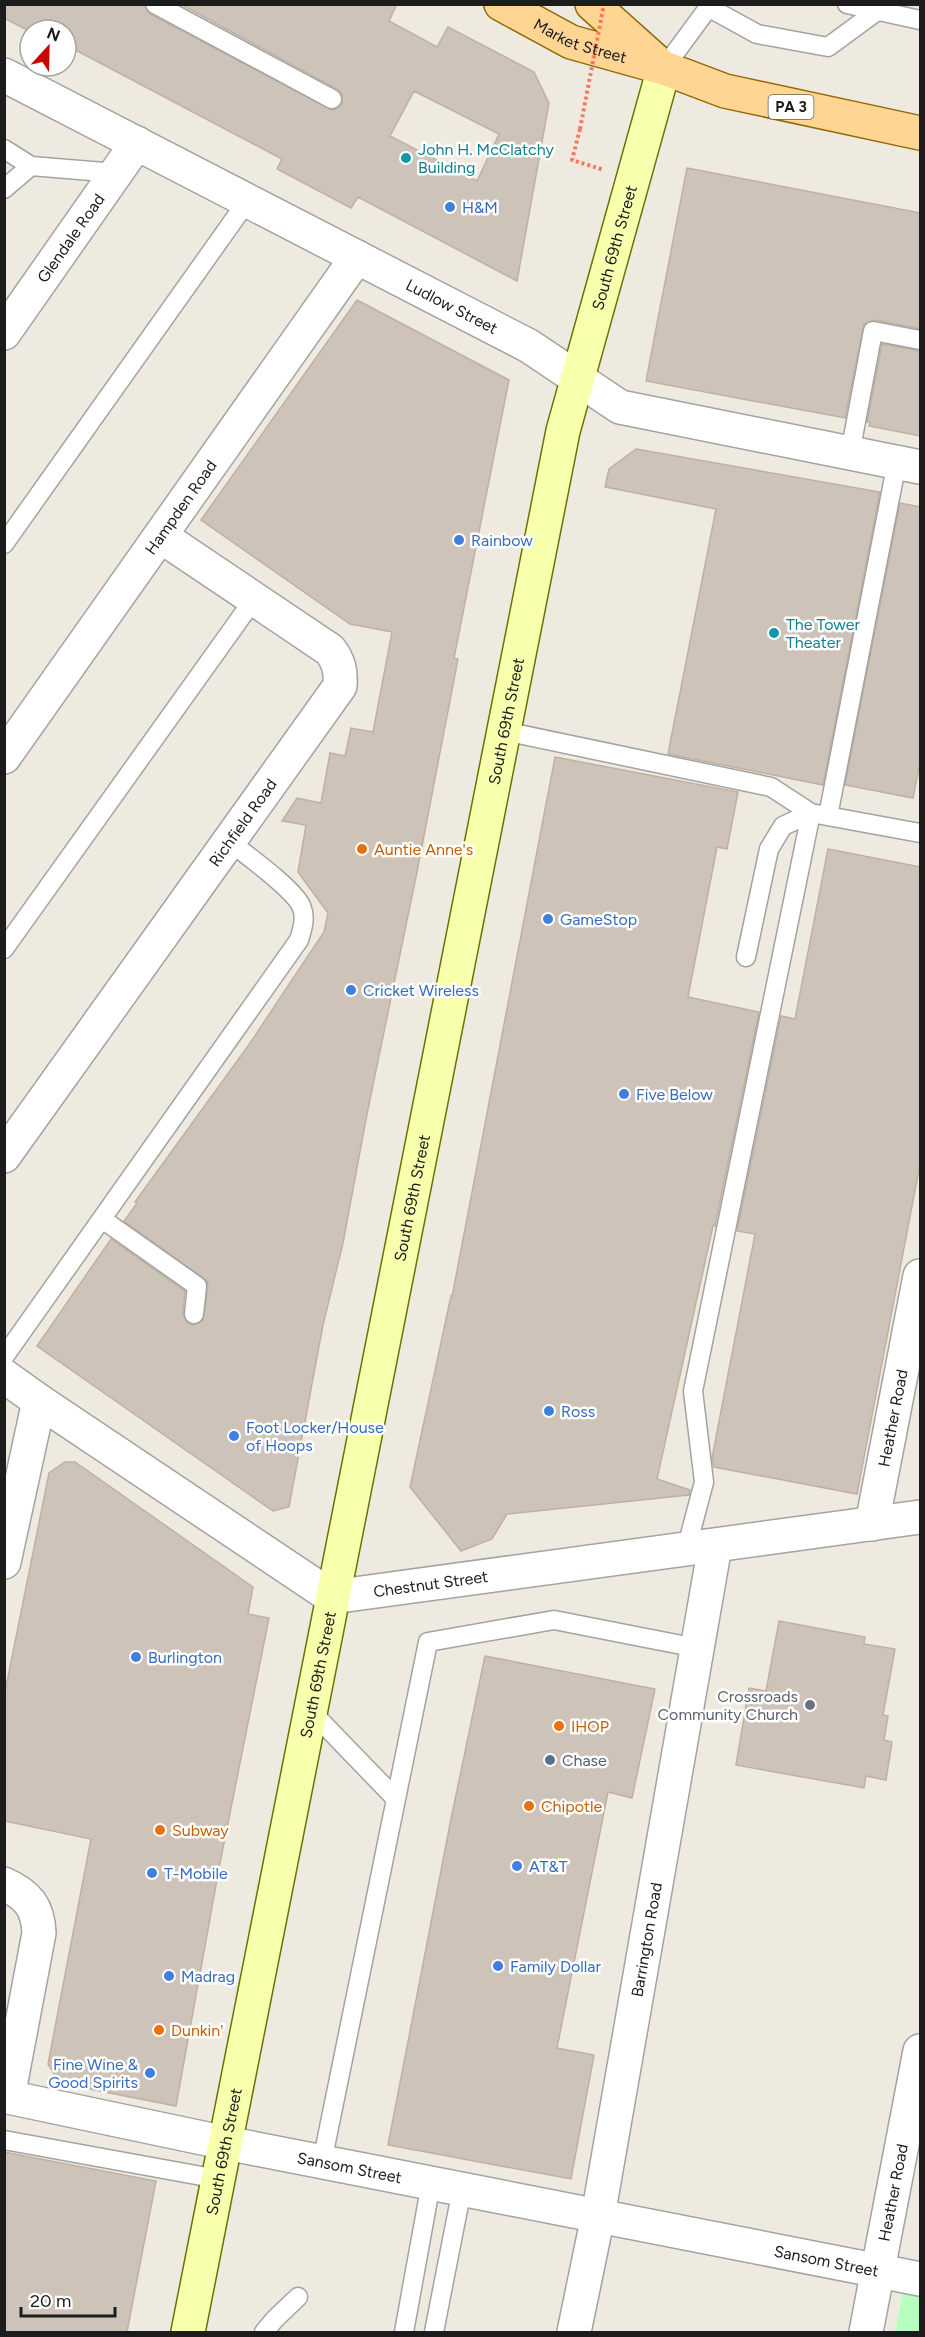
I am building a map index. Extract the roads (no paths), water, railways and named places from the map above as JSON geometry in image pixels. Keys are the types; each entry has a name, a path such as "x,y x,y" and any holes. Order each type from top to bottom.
{"main road":[{"name":"Market Street","path":"501,4 571,42 664,68 725,91 921,133"},
{"name":"Market Street","path":"592,4 664,68"},
{"name":"South 69th Street","path":"188,2332 309,1709 563,431 664,68"}],"street":[{"name":"Ludlow Street","path":"6,78 137,143 529,346 620,407 909,464"},
{"name":"Glendale Road","path":"4,333 137,143"},
{"name":"Hampden Road","path":"4,757 162,537 357,257"},
{"name":"Richfield Road","path":"4,1156 340,686 341,671 330,650 162,537"},
{"name":"Heather Road","path":"872,1524 921,1276"},
{"path":"4,1376 332,1597"},
{"path":"4,1562 39,1401"},
{"name":"Chestnut Street","path":"332,1597 921,1517"},
{"name":"Barrington Road","path":"574,2332 598,2216 697,1648 700,1548"},
{"name":"Sansom Street","path":"4,1884 23,1894 33,1906 38,1917 39,1933 8,2097 226,2143 921,2279"},
{"name":"Heather Road","path":"866,2332 921,2050"}],"lane":[{"path":"155,4 332,99"},
{"path":"847,4 921,20"},
{"path":"664,68 710,6 758,34 828,47 877,11"},
{"path":"4,149 31,166 116,173"},
{"path":"4,189 31,166"},
{"path":"4,544 248,200"},
{"path":"850,453 873,331 921,340"},
{"path":"700,1548 704,1482 693,1391 819,815 909,464"},
{"path":"4,949 254,599"},
{"path":"504,731 771,787 819,815 921,833"},
{"path":"746,957 769,849 783,826 819,815"},
{"path":"4,1357 299,940 304,923 303,909 294,895 229,841"},
{"path":"102,1219 197,1286 194,1314"},
{"path":"322,2162 428,1642 554,1620 697,1648"},
{"path":"309,1709 396,1799"},
{"path":"4,2140 218,2179"},
{"path":"404,2332 446,2186"},
{"path":"434,2332 446,2186"},
{"path":"264,2332 298,2297"}],"place":[{"name":"John H. McClatchy Building","path":"406,158"},
{"name":"H&M","path":"450,207"},
{"name":"Rainbow","path":"459,540"},
{"name":"The Tower Theater","path":"774,633"},
{"name":"Auntie Anne's","path":"362,849"},
{"name":"GameStop","path":"548,919"},
{"name":"Cricket Wireless","path":"351,990"},
{"name":"Five Below","path":"624,1094"},
{"name":"Ross","path":"549,1411"},
{"name":"Foot Locker/House of Hoops","path":"234,1436"},
{"name":"Burlington","path":"136,1657"},
{"name":"Crossroads Community Church","path":"810,1705"},
{"name":"IHOP","path":"559,1726"},
{"name":"Chase","path":"550,1760"},
{"name":"Chipotle","path":"529,1806"},
{"name":"Subway","path":"160,1830"},
{"name":"AT&T","path":"517,1866"},
{"name":"T-Mobile","path":"152,1873"},
{"name":"Family Dollar","path":"498,1966"},
{"name":"Madrag","path":"169,1976"},
{"name":"Dunkin'","path":"159,2030"},
{"name":"Fine Wine & Good Spirits","path":"150,2073"}]}
